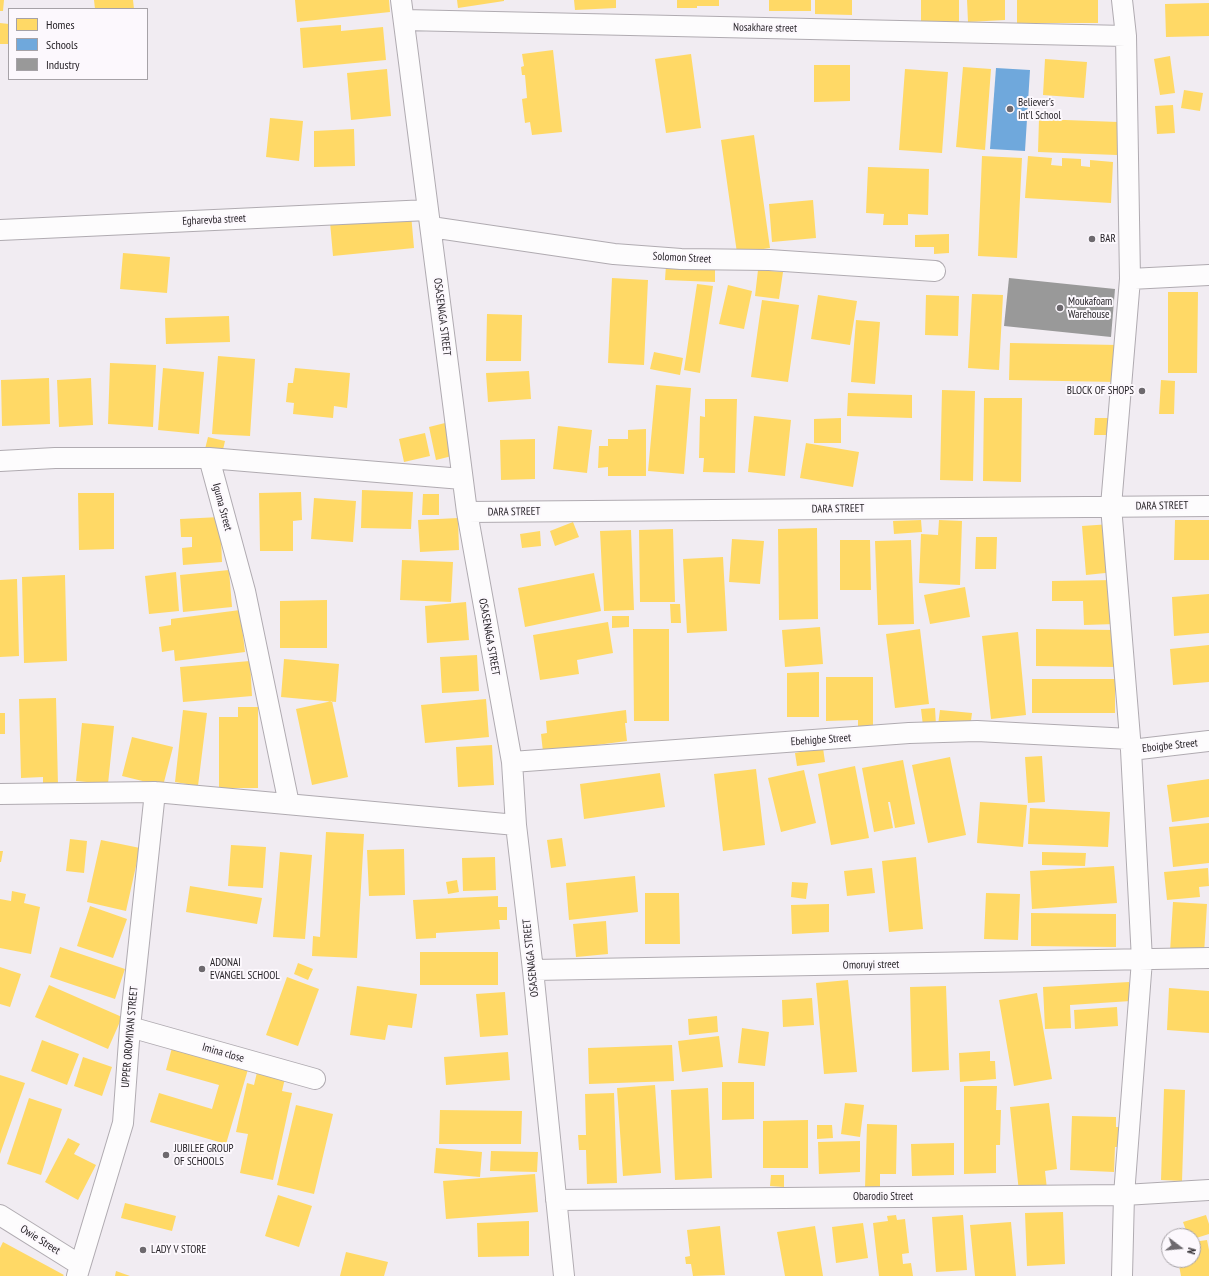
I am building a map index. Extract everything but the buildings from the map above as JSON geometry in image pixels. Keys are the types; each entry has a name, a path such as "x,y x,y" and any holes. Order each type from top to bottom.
{"street":[{"name":"OSASENAGA STREET","path":"401,0 466,512 512,762 516,825 533,970 564,1276"},
{"path":"1122,0 1126,36 1130,279 1112,506 1131,744 1142,960 1124,1195 1122,1276"},
{"name":"Nosakhare street","path":"404,20 1126,36"},
{"name":"Egharevba street","path":"0,230 429,218"},
{"name":"Solomon Street","path":"429,218 614,254 681,259 777,261 934,271"},
{"path":"1130,279 1209,275"},
{"path":"0,461 55,458 209,458 462,479"},
{"name":"Iguma Street","path":"209,458 245,591 289,804"},
{"name":"DARA STREET","path":"466,512 1209,506"},
{"name":"Ebehigbe Street","path":"512,762 916,733 977,731 1131,744"},
{"name":"Eboigbe Street","path":"1131,744 1209,741"},
{"path":"0,794 154,792 516,825"},
{"name":"UPPER OROMIYAN STREET","path":"78,1270 123,1123 130,1028 154,792"},
{"name":"Omoruyi street","path":"533,970 1209,958"},
{"name":"Imina close","path":"130,1028 315,1079"},
{"name":"Obarodio Street","path":"556,1200 1124,1195 1209,1190"},
{"name":"Owie Street","path":"0,1215 78,1270"}],"place":[{"name":"Believer's Int'l School","path":"1010,109"},
{"name":"BAR","path":"1092,239"},
{"name":"Moukafoam Warehouse","path":"1060,308"},
{"name":"BLOCK OF SHOPS","path":"1142,391"},
{"name":"ADONAI EVANGEL SCHOOL","path":"202,969"},
{"name":"JUBILEE GROUP OF SCHOOLS","path":"166,1155"},
{"name":"LADY V STORE","path":"143,1250"}]}
